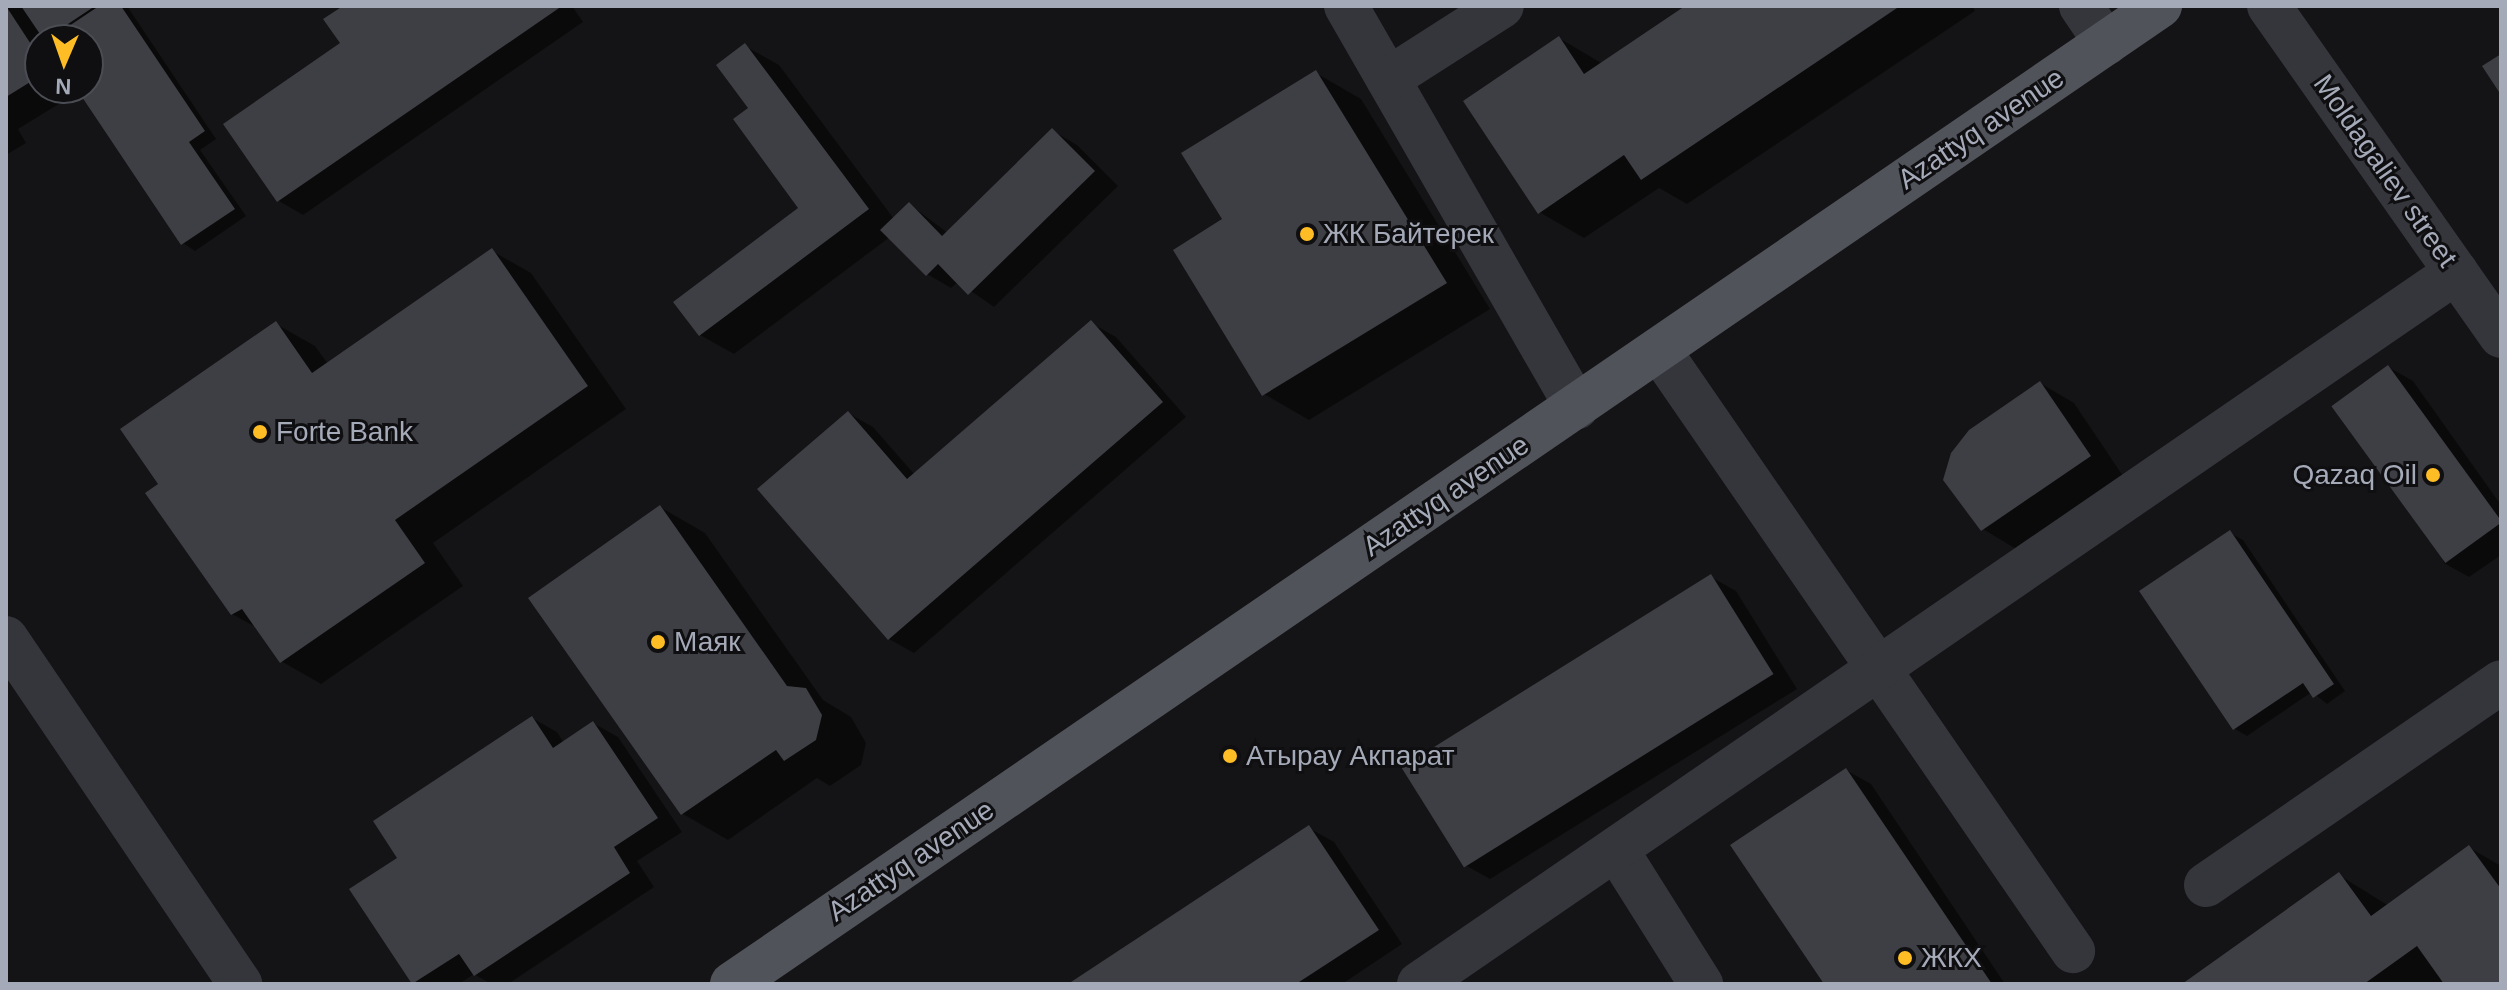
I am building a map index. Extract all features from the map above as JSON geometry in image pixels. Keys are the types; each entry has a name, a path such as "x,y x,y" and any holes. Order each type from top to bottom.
{"main road":[{"name":"Azattyq avenue","path":"732,984 2160,6"}],"street":[{"path":"1346,6 1577,407"},
{"path":"1388,79 1502,6"},
{"path":"2081,6 2106,43"},
{"name":"Moldagaliev street","path":"2269,6 2501,336"},
{"path":"1419,984 2456,272"},
{"path":"1659,350 2073,951"},
{"path":"6,638 240,984"},
{"path":"2206,885 2501,682"},
{"path":"1616,849 1701,984"}],"building":[{"path":"6,6 24,34 24,86 6,97"},
{"path":"21,6 95,6 68,24 33,24"},
{"path":"99,6 121,6 205,131 189,142 235,209 181,245 87,104 104,104 104,24 72,24"},
{"path":"343,6 562,6 277,202 223,124 340,43 323,19"},
{"path":"1685,6 1900,6 1641,180 1624,155 1538,214 1463,101 1559,36 1584,74"},
{"path":"745,43 869,209 699,336 673,302 798,208 733,119 748,108 716,65"},
{"path":"2501,54 2501,95 2482,66"},
{"name":"ЖК Байтерек","path":"1316,70 1447,283 1262,396 1173,250 1222,219 1181,153"},
{"path":"1052,128 1095,171 968,295 938,264 926,276 880,230 909,202 942,236"},
{"path":"492,248 588,386 395,520 425,563 280,663 242,609 231,615 145,493 158,484 120,429 276,321 312,373"},
{"path":"1091,320 1163,402 888,640 757,489 848,411 907,479"},
{"path":"2388,365 2501,521 2445,563 2331,406"},
{"path":"2040,381 2091,456 1981,531 1943,480 1951,453 1969,430"},
{"name":"Маяк","path":"660,505 787,686 806,688 822,715 816,740 784,761 776,750 681,815 528,598"},
{"path":"2230,530 2334,684 2313,698 2303,683 2233,730 2139,591"},
{"path":"1711,574 1774,674 1464,867 1401,767"},
{"path":"532,716 553,748 593,721 658,818 614,847 630,873 474,976 459,954 412,984 349,889 397,858 373,821"},
{"path":"1846,768 1992,984 1824,984 1730,845"},
{"path":"1309,825 1379,930 1296,984 1068,984"},
{"path":"2469,845 2501,889 2501,984 2444,984 2417,946 2364,984 2182,984 2339,872 2371,916"}],"place":[{"name":"ЖК Байтерек","path":"1307,234"},
{"name":"Forte Bank","path":"260,432"},
{"name":"Qazaq Oil","path":"2433,475"},
{"name":"Маяк","path":"658,642"},
{"name":"Атырау Акпарат","path":"1230,756"},
{"name":"ЖКХ","path":"1905,958"}]}
